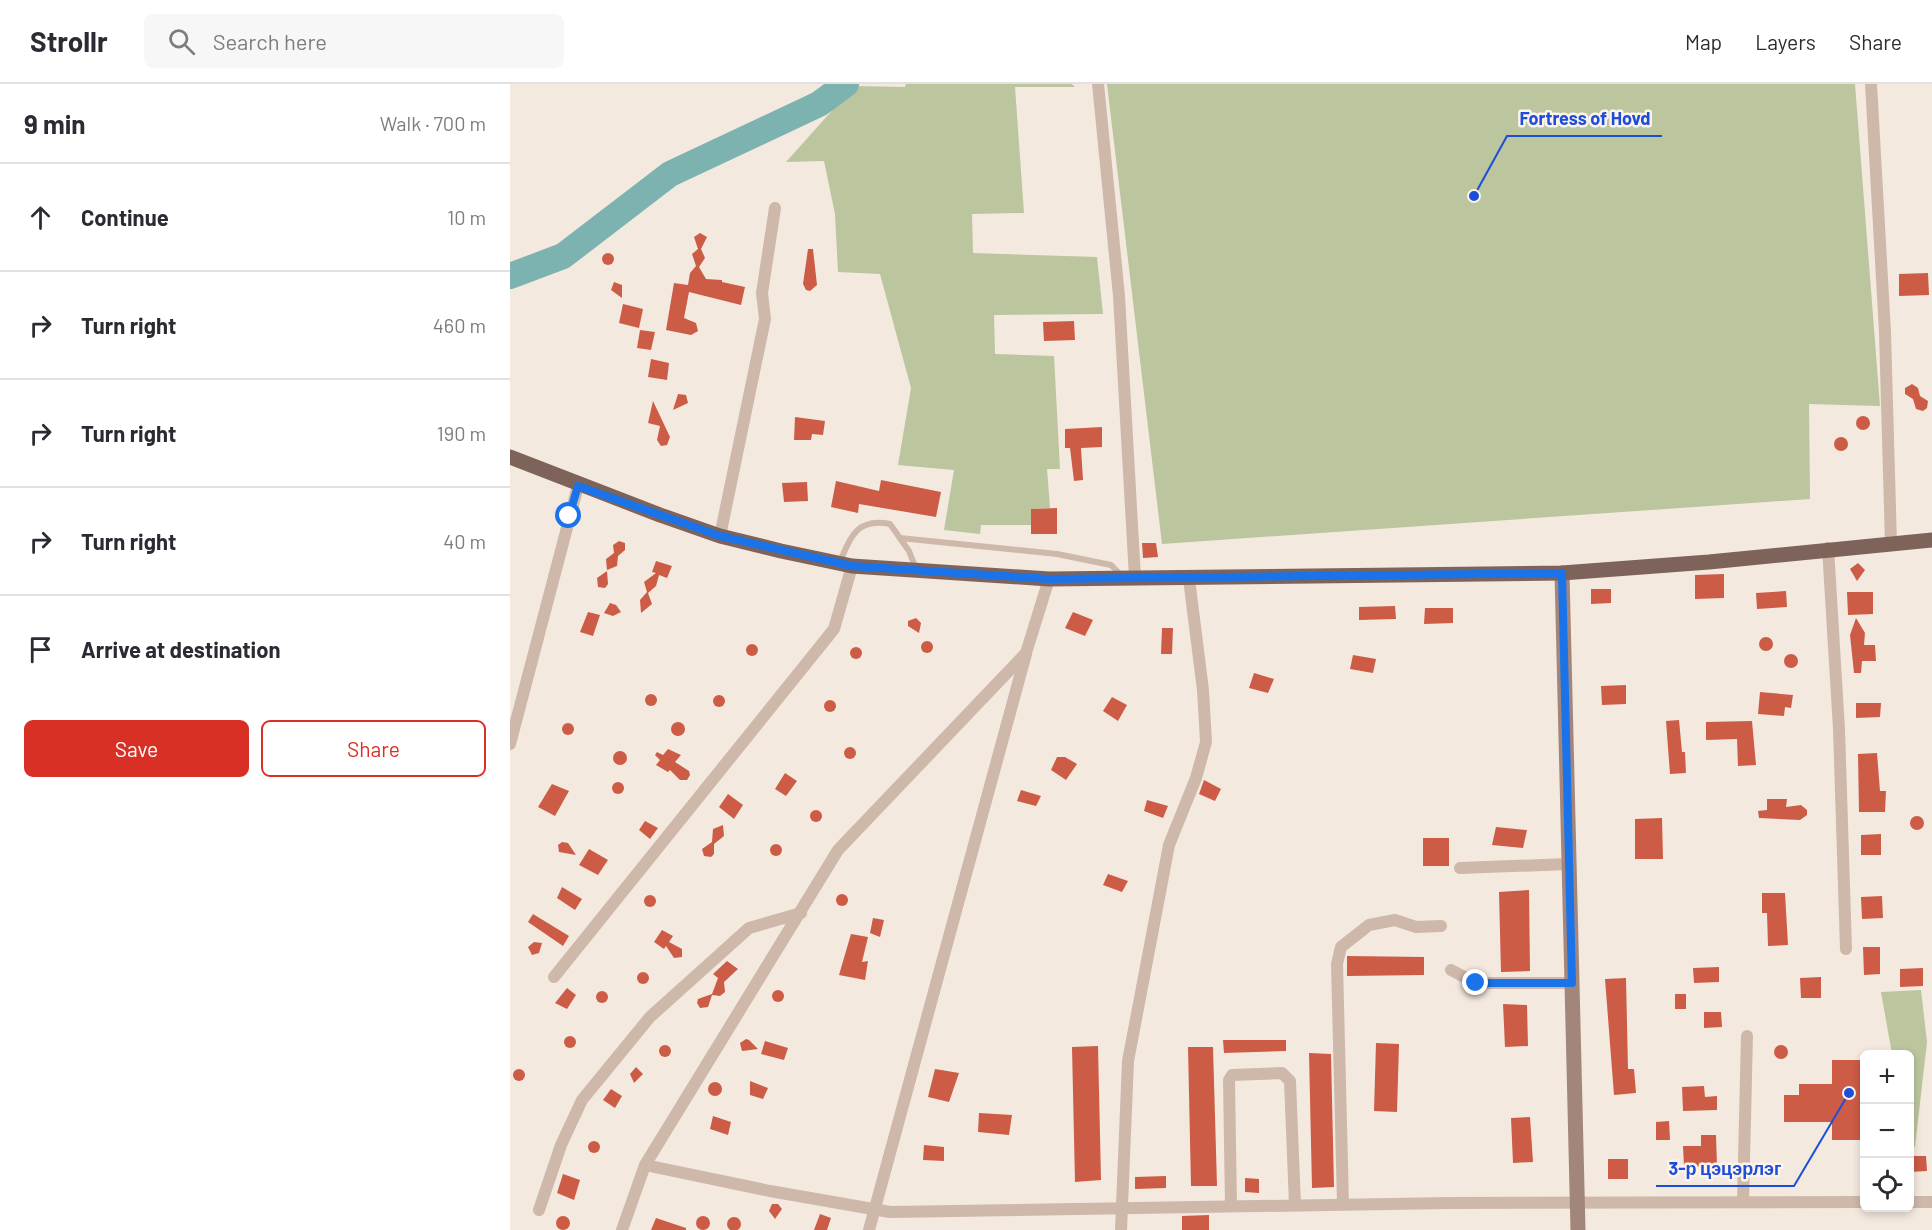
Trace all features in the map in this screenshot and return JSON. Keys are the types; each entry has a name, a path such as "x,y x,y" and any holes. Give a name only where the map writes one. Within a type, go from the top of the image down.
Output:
{"main road":[{"path":"510,457 578,486 720,536 846,564 1049,579 1562,573 1709,562 1828,548 1932,540"},
{"path":"1562,573 1578,1230"}],"street":[{"path":"1098,84 1119,296 1130,578"},
{"path":"1871,84 1885,332 1891,544"},
{"path":"720,536 765,319 762,293 775,208"},
{"path":"510,744 578,486"},
{"path":"1828,548 1839,729 1846,949"},
{"path":"554,977 834,629 846,564"},
{"path":"869,1230 1026,653 1049,579"},
{"path":"1121,1230 1130,1050 1169,845 1196,778 1206,742 1204,702 1189,579"},
{"path":"622,1230 645,1166 838,850 1026,653"},
{"path":"1460,868 1569,864"},
{"path":"539,1209 561,1145 582,1100 650,1017 749,928 801,913"},
{"path":"1344,1204 1337,964 1341,947 1370,925 1395,920 1416,927 1441,926"},
{"path":"1452,970 1476,983 1572,983"},
{"path":"1743,1202 1747,1036"},
{"path":"1231,1206 1230,1080 1232,1075 1282,1073 1290,1081 1295,1205"},
{"path":"645,1166 890,1212 1344,1204 1860,1202"},
{"path":"1914,1202 1932,1202"}],"lane":[{"path":"846,564 848,541 859,527 877,521 890,524 909,551 916,570"},
{"path":"900,538 1057,554 1111,565 1130,578"}],"green space":[{"path":"906,84 1072,84 1075,87 1015,87 1024,213 972,214 973,253 1097,257 1103,314 994,315 995,354 1054,356 1060,469 1047,469 1050,508 1031,509 1031,525 981,525 980,534 944,530 954,470 898,465 911,388 880,274 838,272 835,214 824,161 786,162 854,86 905,87"},
{"path":"1107,84 1855,84 1880,406 1809,404 1810,499 1162,544"},
{"path":"1921,990 1927,1042 1915,1147 1914,1050 1891,1050 1881,992"}],"building":[{"path":"700,233 707,237 701,249 705,258 699,267 706,279 722,280 722,282 745,287 741,305 689,292 684,318 696,323 698,331 691,335 666,330 674,283 688,285 690,273 696,266 692,254 698,249 694,237"},
{"path":"808,249 813,249 817,285 810,291 806,290 803,284"},
{"path":"610,253 613,254 613,264 606,265 603,264 602,257 603,254"},
{"path":"1928,273 1929,295 1899,296 1899,274"},
{"path":"614,282 622,285 622,298 611,290"},
{"path":"623,304 643,309 639,328 619,323"},
{"path":"1074,321 1075,340 1044,341 1043,322"},
{"path":"640,330 655,332 651,350 637,348"},
{"path":"651,359 669,363 667,380 648,377"},
{"path":"1912,384 1918,388 1920,396 1928,401 1927,408 1923,411 1916,409 1913,399 1905,394 1905,388"},
{"path":"678,394 686,395 688,403 673,410"},
{"path":"653,401 670,437 667,445 661,446 657,440 660,426 648,423"},
{"path":"1860,416 1866,416 1870,423 1866,430 1860,430 1856,426 1856,420"},
{"path":"795,417 825,421 823,435 812,434 811,440 794,440"},
{"path":"1102,427 1102,447 1081,448 1083,480 1074,481 1070,448 1065,448 1065,429"},
{"path":"1838,437 1844,437 1848,444 1844,451 1838,451 1834,447 1834,441"},
{"path":"881,480 941,492 936,517 859,504 858,513 831,507 836,481 879,491"},
{"path":"807,482 808,501 784,502 782,483"},
{"path":"1057,508 1057,534 1031,534 1031,509"},
{"path":"619,541 625,543 625,550 618,556 617,566 607,570 606,559 614,553 613,545"},
{"path":"1142,543 1156,543 1158,557 1143,558"},
{"path":"656,561 672,566 667,578 659,575 656,586 648,593 652,604 641,613 640,600 647,592 644,582 656,573 652,572"},
{"path":"1858,563 1865,570 1857,581 1850,569"},
{"path":"607,571 608,584 605,588 598,587 597,578"},
{"path":"1724,574 1724,598 1695,599 1695,575"},
{"path":"1591,589 1611,589 1611,603 1591,604"},
{"path":"1786,591 1787,607 1757,609 1756,593"},
{"path":"1847,592 1873,592 1873,614 1848,615"},
{"path":"610,603 616,605 621,612 613,616 604,613"},
{"path":"1395,606 1396,619 1359,620 1359,607"},
{"path":"1425,608 1453,608 1453,623 1424,624"},
{"path":"588,612 600,615 593,636 580,632"},
{"path":"1073,612 1093,620 1085,636 1065,628"},
{"path":"916,618 921,623 919,633 908,626 908,621"},
{"path":"1856,618 1865,633 1864,645 1875,645 1876,661 1862,661 1861,673 1854,673 1850,635"},
{"path":"1162,628 1173,628 1172,654 1161,654"},
{"path":"1763,637 1769,637 1773,644 1769,651 1763,651 1759,647 1759,641"},
{"path":"929,641 932,642 932,652 925,653 922,652 921,645 922,642"},
{"path":"754,644 757,645 757,655 750,656 747,655 746,648 747,645"},
{"path":"858,647 861,648 861,658 854,659 851,658 850,651 851,648"},
{"path":"1788,654 1794,654 1798,661 1794,668 1788,668 1784,664 1784,658"},
{"path":"1353,655 1376,659 1373,673 1350,669"},
{"path":"1254,673 1274,679 1268,693 1249,688"},
{"path":"1626,685 1626,704 1602,705 1601,686"},
{"path":"1760,692 1793,695 1791,708 1785,707 1784,716 1758,714"},
{"path":"653,694 656,695 656,705 649,706 646,705 645,698 646,695"},
{"path":"721,695 724,696 724,706 717,707 714,706 713,699 714,696"},
{"path":"1112,697 1127,705 1118,721 1103,711"},
{"path":"832,700 835,701 835,711 828,712 825,711 824,704 825,701"},
{"path":"1856,703 1881,703 1880,717 1856,718"},
{"path":"1679,720 1686,773 1670,774 1666,721"},
{"path":"1752,721 1756,765 1738,766 1737,739 1706,740 1706,722"},
{"path":"678,722 683,724 685,729 683,734 678,736 673,734 671,729 673,724"},
{"path":"570,723 573,724 573,734 566,735 563,734 562,727 563,724"},
{"path":"852,747 855,748 855,758 848,759 845,758 844,751 845,748"},
{"path":"668,749 681,755 675,762 689,771 690,775 687,780 680,780 670,770 668,772 656,765 660,760 655,755 657,752 663,755"},
{"path":"620,751 625,753 627,758 625,763 620,765 615,763 613,758 615,753"},
{"path":"1877,753 1880,791 1886,791 1885,812 1859,812 1858,754"},
{"path":"1057,757 1065,757 1077,764 1066,780 1051,770"},
{"path":"785,773 797,781 786,796 775,789"},
{"path":"1204,780 1221,789 1215,801 1199,794"},
{"path":"620,782 623,783 623,793 616,794 613,793 612,786 613,783"},
{"path":"552,784 569,791 555,816 538,807"},
{"path":"1021,790 1041,796 1036,806 1017,801"},
{"path":"728,794 743,805 734,819 719,807"},
{"path":"1767,799 1787,799 1786,807 1801,805 1807,810 1807,815 1800,820 1759,818 1758,811 1767,810"},
{"path":"1147,800 1168,806 1163,818 1144,811"},
{"path":"818,810 821,811 821,821 814,822 811,821 810,814 811,811"},
{"path":"1914,816 1920,816 1924,823 1920,830 1914,830 1910,826 1910,820"},
{"path":"1662,818 1663,859 1635,859 1635,819"},
{"path":"645,821 658,828 650,839 639,830"},
{"path":"723,825 724,836 714,844 714,854 711,857 704,856 702,849 712,842 713,829"},
{"path":"1496,827 1527,830 1523,848 1492,845"},
{"path":"1881,834 1881,855 1861,855 1861,835"},
{"path":"1423,838 1449,838 1449,866 1423,866"},
{"path":"562,842 568,843 576,855 559,852 558,845"},
{"path":"778,844 781,845 781,855 774,856 771,855 770,848 771,845"},
{"path":"589,849 608,860 598,875 579,865"},
{"path":"1108,874 1128,881 1122,892 1103,885"},
{"path":"562,887 582,899 575,910 557,898"},
{"path":"1529,890 1530,971 1501,972 1499,892"},
{"path":"1762,893 1785,893 1788,945 1768,946 1767,913 1762,913"},
{"path":"844,894 847,895 847,905 840,906 837,905 836,898 837,895"},
{"path":"652,895 655,896 655,906 648,907 645,906 644,899 645,896"},
{"path":"1882,896 1883,918 1862,919 1861,897"},
{"path":"533,914 569,936 563,946 528,922"},
{"path":"873,918 884,920 880,937 870,933"},
{"path":"662,930 673,936 669,942 682,949 682,957 674,958 666,946 664,949 654,942"},
{"path":"851,934 868,937 862,962 868,961 865,980 839,975"},
{"path":"534,942 542,943 539,953 532,955 528,947"},
{"path":"1863,947 1880,947 1880,974 1864,975"},
{"path":"1347,956 1424,957 1424,975 1347,976"},
{"path":"727,961 738,969 724,982 725,992 720,996 712,995 708,1007 700,1008 697,1003 698,999 712,994 718,978 713,974"},
{"path":"1719,967 1719,982 1694,983 1693,968"},
{"path":"1923,968 1923,986 1900,987 1900,969"},
{"path":"645,972 648,973 648,983 641,984 638,983 637,976 638,973"},
{"path":"1821,977 1821,998 1801,998 1800,978"},
{"path":"1626,978 1628,1069 1634,1069 1636,1093 1614,1095 1605,979"},
{"path":"567,988 576,995 567,1009 555,1003"},
{"path":"780,990 783,991 783,1001 776,1002 773,1001 772,994 773,991"},
{"path":"604,991 607,992 607,1002 600,1003 597,1002 596,995 597,992"},
{"path":"1675,994 1686,994 1686,1009 1675,1009"},
{"path":"1503,1004 1527,1005 1528,1046 1505,1047"},
{"path":"1704,1012 1721,1012 1722,1027 1704,1028"},
{"path":"572,1036 575,1037 575,1047 568,1048 565,1047 564,1040 565,1037"},
{"path":"746,1039 758,1049 742,1051 740,1043"},
{"path":"1223,1040 1286,1040 1286,1051 1224,1053"},
{"path":"765,1041 788,1048 784,1060 761,1054"},
{"path":"1376,1043 1399,1044 1397,1112 1374,1111"},
{"path":"667,1045 670,1046 670,1056 663,1057 660,1056 659,1049 660,1046"},
{"path":"1778,1045 1784,1045 1788,1052 1784,1059 1778,1059 1774,1055 1774,1049"},
{"path":"1098,1046 1101,1180 1075,1182 1072,1047"},
{"path":"1188,1047 1213,1047 1217,1186 1191,1186"},
{"path":"1309,1053 1331,1054 1334,1187 1312,1188"},
{"path":"1832,1060 1860,1060 1860,1140 1832,1140 1832,1122 1784,1122 1784,1095 1799,1095 1799,1084 1832,1084"},
{"path":"636,1067 643,1074 634,1083 630,1074"},
{"path":"521,1069 524,1070 524,1080 517,1081 514,1080 513,1073 514,1070"},
{"path":"935,1069 959,1073 949,1102 928,1097"},
{"path":"750,1081 768,1088 763,1099 750,1095"},
{"path":"715,1082 720,1084 722,1089 720,1094 715,1096 710,1094 708,1089 710,1084"},
{"path":"1704,1086 1705,1097 1717,1096 1717,1110 1683,1111 1682,1087"},
{"path":"611,1089 622,1096 615,1108 603,1100"},
{"path":"979,1113 1012,1115 1009,1135 978,1132"},
{"path":"713,1116 731,1122 728,1135 710,1129"},
{"path":"1530,1117 1533,1162 1513,1163 1511,1118"},
{"path":"1669,1121 1670,1140 1656,1140 1656,1122"},
{"path":"1701,1135 1716,1135 1717,1166 1684,1167 1683,1146 1701,1146"},
{"path":"596,1141 599,1142 599,1152 592,1153 589,1152 588,1145 589,1142"},
{"path":"924,1145 944,1147 944,1161 923,1160"},
{"path":"1914,1156 1926,1156 1927,1171 1914,1172"},
{"path":"1608,1159 1628,1159 1628,1179 1608,1179"},
{"path":"563,1174 580,1180 574,1200 557,1193"},
{"path":"1166,1176 1166,1188 1135,1189 1135,1177"},
{"path":"1245,1178 1259,1179 1259,1193 1245,1192"},
{"path":"772,1204 778,1204 782,1209 775,1219 769,1211"},
{"path":"820,1214 831,1218 827,1230 814,1230"},
{"path":"1209,1215 1209,1230 1182,1230 1182,1216"},
{"path":"563,1216 568,1218 570,1223 568,1228 563,1230 558,1228 556,1223 558,1218"},
{"path":"703,1216 708,1218 710,1223 708,1228 703,1230 698,1228 696,1223 698,1218"},
{"path":"734,1217 739,1219 741,1224 739,1229 734,1231 729,1229 727,1224 729,1219"},
{"path":"656,1218 686,1228 686,1230 651,1230"}],"waterway":[{"path":"510,276 563,256 670,174 819,104 846,84"}],"place":[{"name":"Fortress of Hovd","path":"1474,196"},
{"name":"3-р цэцэрлэг","path":"1849,1093"}],"route":[{"path":"569,516 578,486 720,536 852,566 1049,579 1562,573 1572,983 1494,985 1476,983"}]}
